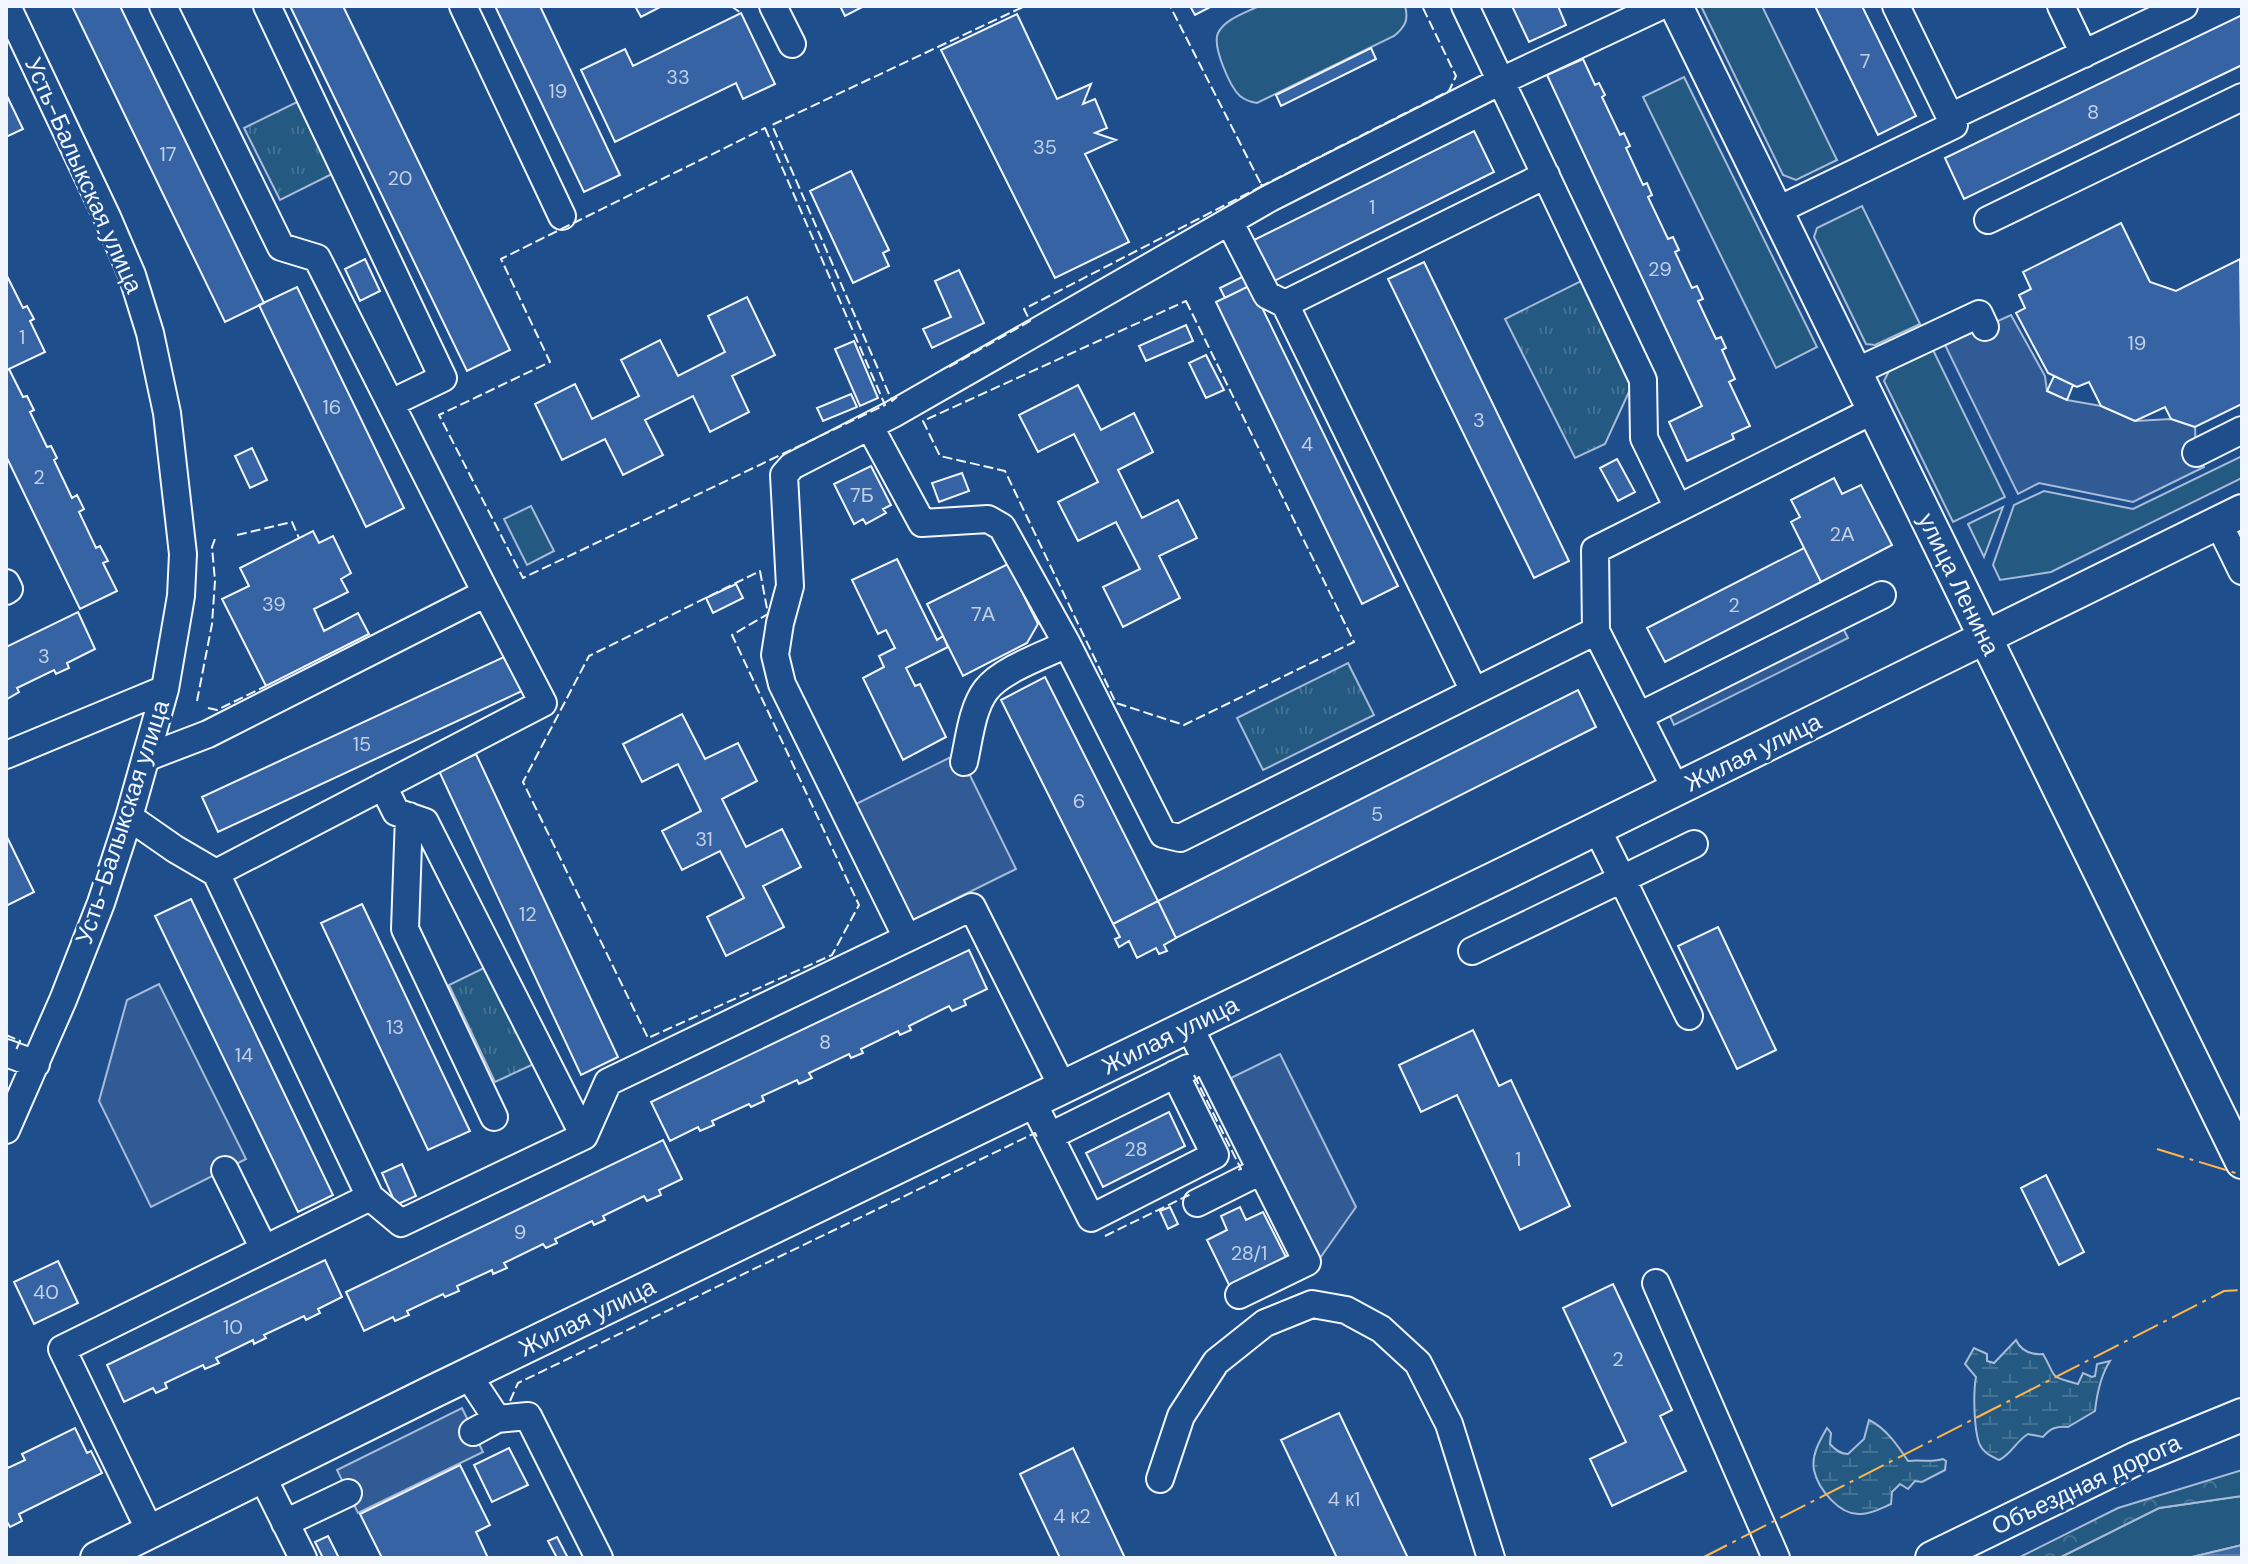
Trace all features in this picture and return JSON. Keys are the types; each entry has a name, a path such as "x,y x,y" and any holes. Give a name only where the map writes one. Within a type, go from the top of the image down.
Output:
{"main road":[{"name":"улица Ленина","path":"1676,6 2242,1162"},
{"name":"Жилая улица","path":"97,1558 1062,1086 1597,829 2230,516"},
{"name":"Объездная дорога","path":"1932,1558 2137,1458 2242,1415"}],"street":[{"name":"Усть-Балыкская улица","path":"6,1130 101,903 148,757 165,689 181,596 183,554 167,413 150,333 132,275 7,6"},
{"path":"163,6 281,247 317,258 543,703 216,873"},
{"path":"267,6 443,378 391,403"},
{"path":"463,6 562,216"},
{"path":"773,6 792,44"},
{"path":"1465,6 1643,380 1644,438 1678,508"},
{"path":"907,938 782,684 775,655 790,586 784,475 792,466 870,427 1270,198 1501,81 1661,6"},
{"path":"1776,211 1954,125 1896,6"},
{"path":"2061,6 2084,54"},
{"path":"1950,117 2184,6"},
{"path":"1988,220 2242,99"},
{"path":"1285,304 1546,175"},
{"path":"1230,223 1267,295 1285,304 1474,691"},
{"path":"1855,372 1979,314 1985,327"},
{"path":"1676,790 1596,631 1595,550 1874,410"},
{"path":"870,427 922,523 988,519 1002,527 1067,644 1163,834 1180,838 1596,631"},
{"path":"2196,453 2242,430"},
{"path":"2230,516 2242,571"},
{"path":"6,583 9,589 6,591"},
{"path":"148,757 208,734 486,593"},
{"path":"1639,716 1882,595"},
{"path":"964,762 979,702 985,691 997,680 1067,644"},
{"path":"6,755 165,689"},
{"path":"383,786 396,812 425,822 584,1136"},
{"path":"409,816 405,929 494,1117"},
{"path":"129,817 216,873 370,1197 401,1223 584,1136 608,1082 907,938 971,900 1062,1086"},
{"path":"1597,829 1689,1016"},
{"path":"1472,951 1694,844"},
{"path":"1189,1026 1206,1059 1234,1099 1261,1171 1307,1262 1239,1295"},
{"path":"6,1053 36,1064"},
{"path":"1050,1136 1206,1059"},
{"path":"1032,1101 1091,1218 1215,1155 1175,1074"},
{"path":"225,1170 264,1249"},
{"path":"1197,1203 1261,1171"},
{"path":"150,1531 62,1349 370,1197"},
{"path":"1656,1283 1776,1558"},
{"path":"1160,1479 1181,1416 1216,1362 1265,1323 1312,1304 1346,1310 1381,1329 1418,1363 1449,1424 1491,1558"},
{"path":"468,1375 497,1419"},
{"path":"473,1432 497,1419 528,1416 599,1558"},
{"path":"262,1476 303,1558"},
{"path":"285,1523 348,1493"}],"green space":[{"path":"1259,6 1405,6 1407,15 1394,36 1257,103 1248,101 1236,91 1223,66 1217,39 1225,24"},
{"path":"1701,6 1762,6 1837,160 1796,180 1783,175"},
{"path":"1684,77 1817,347 1776,368 1643,97"},
{"path":"297,102 332,174 280,200 244,128"},
{"path":"1862,206 1920,324 1875,345 1866,344 1814,237 1817,228"},
{"path":"1585,279 1634,381 1605,444 1575,458 1505,319"},
{"path":"1933,350 2005,497 1953,522 1884,381 1889,371"},
{"path":"2242,456 2242,478 2051,572 2000,580 1993,565 2014,505 2044,491 2133,509"},
{"path":"531,506 554,551 527,565 504,519"},
{"path":"2003,507 1984,557 1968,524"},
{"path":"1348,663 1374,715 1263,770 1237,718"},
{"path":"490,965 536,1063 495,1082 449,985"},
{"path":"2016,1340 2026,1352 2043,1354 2057,1377 2078,1384 2083,1373 2095,1376 2097,1364 2110,1361 2100,1384 2095,1411 2068,1427 2051,1430 2043,1437 2028,1434 1999,1460 1985,1452 1979,1443 1974,1410 1976,1377 1965,1364 1974,1348 1987,1354 1987,1361 1994,1363"},
{"path":"1869,1420 1886,1433 1908,1461 1943,1459 1946,1461 1945,1470 1922,1482 1915,1481 1908,1489 1900,1484 1892,1492 1891,1504 1869,1513 1853,1513 1838,1506 1825,1493 1816,1477 1814,1459 1827,1428 1831,1433 1830,1444 1848,1454 1864,1439"},
{"path":"2242,1470 2242,1496 2159,1508 2059,1558 2018,1558 2118,1508"},
{"path":"2242,1496 2242,1545 2188,1558 2059,1558 2159,1508"}],"shaded area":[{"path":"2011,315 2045,376 2047,391 2067,400 2101,406 2135,421 2171,419 2195,427 2196,453 2204,467 2133,502 2039,483 2018,494 1945,345"},
{"path":"1842,626 1848,638 1674,725 1668,712"},
{"path":"959,753 1016,869 903,925 846,809"},
{"path":"159,984 246,1159 151,1207 99,1101 127,1000"},
{"path":"1280,1054 1356,1207 1320,1258 1231,1078"},
{"path":"462,1408 483,1452 358,1513 337,1470"},
{"path":"2242,1545 2242,1558 2188,1558"}],"building":[{"path":"72,6 120,6 264,303 225,322"},
{"path":"290,6 343,6 510,350 467,371"},
{"path":"495,6 540,6 620,175 584,192"},
{"path":"635,6 662,6 641,17"},
{"path":"840,6 864,6 845,16"},
{"path":"1190,6 1212,6 1195,15"},
{"path":"1512,6 1558,6 1566,25 1529,42"},
{"path":"1815,6 1862,6 1916,116 1878,135"},
{"path":"741,13 775,84 743,99 736,83 615,142 581,70 625,49 633,66"},
{"path":"1017,14 1057,99 1091,84 1083,104 1095,99 1107,128 1095,133 1116,140 1085,154 1129,242 1055,278 941,50"},
{"path":"2242,15 2242,65 1964,199 1945,158"},
{"path":"1371,48 1376,59 1281,106 1276,95"},
{"path":"1583,59 1595,85 1599,83 1605,95 1602,97 1620,135 1624,133 1630,146 1626,148 1643,185 1647,183 1652,195 1648,197 1668,239 1673,237 1679,250 1675,252 1692,288 1697,286 1703,299 1698,301 1716,339 1721,337 1726,348 1722,350 1735,379 1729,382 1750,426 1732,434 1734,439 1687,461 1669,422 1702,406 1547,75"},
{"path":"6,94 23,129 6,137"},
{"path":"1474,131 1494,172 1270,283 1250,242"},
{"path":"851,171 889,250 883,253 889,266 853,283 810,191"},
{"path":"2121,223 2150,282 2176,291 2240,259 2242,404 2195,427 2171,419 2165,407 2135,421 2101,406 2089,382 2077,387 2048,373 2016,313 2025,308 2019,295 2031,289 2023,272"},
{"path":"365,259 380,291 360,301 345,269"},
{"path":"1424,262 1569,561 1534,578 1388,279"},
{"path":"959,270 984,323 932,348 923,329 951,317 935,281"},
{"path":"6,274 23,308 27,306 34,319 30,321 45,352 7,370"},
{"path":"1246,275 1251,285 1225,298 1220,288"},
{"path":"1251,285 1398,586 1362,604 1216,302"},
{"path":"297,287 404,508 366,527 259,305"},
{"path":"747,297 775,355 732,376 749,412 710,432 693,396 645,420 663,455 623,475 605,439 562,460 535,404 575,384 592,419 639,396 621,360 660,340 678,376 725,352 708,316"},
{"path":"1186,325 1193,341 1146,361 1139,346"},
{"path":"854,341 878,398 860,406 835,349"},
{"path":"1206,355 1224,390 1206,398 1189,363"},
{"path":"9,369 23,397 27,396 34,410 30,412 47,447 51,446 57,458 54,460 72,498 77,495 84,509 79,512 96,548 100,546 108,561 103,563 117,591 80,609 6,456 6,371"},
{"path":"2054,376 2073,385 2067,400 2047,391"},
{"path":"1078,385 1101,430 1134,413 1153,452 1118,470 1142,518 1178,500 1197,538 1159,556 1180,598 1123,627 1103,587 1140,569 1116,522 1078,541 1058,502 1098,482 1074,434 1038,452 1019,415"},
{"path":"851,394 857,407 823,421 817,408"},
{"path":"252,448 267,480 250,488 235,456"},
{"path":"1617,459 1635,492 1618,501 1600,468"},
{"path":"871,466 891,505 883,509 886,513 866,524 863,519 854,524 834,484"},
{"path":"962,473 969,491 939,502 932,483"},
{"path":"1834,478 1842,494 1861,485 1892,545 1821,582 1791,522 1800,517 1791,500"},
{"path":"313,531 319,543 333,536 351,573 341,579 348,592 314,609 324,631 358,613 369,634 266,686 222,599 249,586 240,568"},
{"path":"1804,548 1821,582 1665,662 1647,628"},
{"path":"897,559 937,640 943,636 948,647 906,668 915,686 920,684 946,737 903,760 863,678 884,667 879,656 895,648 886,630 878,634 852,580"},
{"path":"1008,564 1038,624 1027,643 963,676 927,604"},
{"path":"736,584 743,598 713,613 706,598"},
{"path":"78,612 95,649 67,663 69,668 56,674 54,670 17,688 19,692 7,699 6,647"},
{"path":"506,656 522,691 218,832 202,797"},
{"path":"1045,677 1158,901 1113,924 1001,700"},
{"path":"1578,690 1596,727 1176,938 1158,901"},
{"path":"682,714 705,759 738,743 757,781 722,799 746,847 782,829 801,867 763,886 784,927 726,956 707,917 744,898 720,851 682,870 662,831 701,811 678,764 642,782 623,744"},
{"path":"476,754 618,1057 581,1075 439,771"},
{"path":"6,835 34,892 6,906"},
{"path":"191,899 333,1195 298,1212 155,916"},
{"path":"1158,901 1176,938 1164,945 1167,951 1159,954 1156,948 1137,958 1129,941 1119,947 1115,939 1120,937 1113,924"},
{"path":"362,904 470,1131 428,1150 321,923"},
{"path":"1718,927 1776,1050 1737,1069 1678,946"},
{"path":"969,950 987,989 964,1000 966,1005 952,1011 949,1006 909,1026 911,1030 900,1035 898,1031 861,1049 863,1053 851,1058 849,1054 809,1073 812,1078 799,1084 797,1080 762,1096 764,1101 751,1107 749,1104 712,1121 714,1125 700,1131 698,1127 670,1141 651,1102"},
{"path":"1473,1030 1499,1086 1511,1080 1570,1206 1520,1230 1457,1095 1421,1112 1399,1065"},
{"path":"1169,1112 1185,1146 1103,1187 1086,1153"},
{"path":"663,1140 682,1179 659,1190 661,1195 647,1201 644,1196 603,1216 605,1220 594,1225 592,1221 555,1239 557,1243 546,1248 543,1244 504,1263 507,1268 493,1274 492,1270 457,1286 459,1291 445,1297 443,1294 407,1311 409,1315 395,1321 393,1317 364,1331 346,1292"},
{"path":"402,1164 416,1196 396,1205 382,1173"},
{"path":"2046,1175 2084,1252 2059,1265 2021,1188"},
{"path":"1170,1207 1178,1224 1168,1229 1160,1211"},
{"path":"1240,1207 1246,1220 1263,1212 1291,1267 1234,1295 1207,1240 1227,1230 1221,1216"},
{"path":"325,1260 342,1297 318,1309 320,1313 306,1320 304,1316 264,1335 266,1338 254,1344 253,1340 216,1358 219,1363 205,1369 203,1365 165,1383 167,1388 156,1393 153,1388 124,1402 107,1365"},
{"path":"58,1261 78,1303 34,1324 14,1282"},
{"path":"1613,1284 1672,1410 1660,1416 1686,1471 1612,1506 1590,1459 1626,1442 1563,1308"},
{"path":"1339,1413 1408,1558 1337,1558 1281,1440"},
{"path":"75,1428 87,1453 91,1451 102,1473 19,1514 22,1521 10,1527 6,1520 6,1464 8,1468 25,1460 22,1454"},
{"path":"509,1448 528,1485 492,1502 474,1465"},
{"path":"1073,1448 1125,1558 1060,1558 1020,1474"},
{"path":"460,1465 490,1525 476,1532 488,1558 382,1558 360,1514"},
{"path":"328,1536 339,1558 323,1558 315,1542"},
{"path":"557,1537 568,1558 557,1558 548,1541"}],"fence":[{"path":"731,6 741,13"},
{"path":"897,397 892,401 772,125 1025,6"},
{"path":"949,367 1030,321 1024,309 1262,186 1170,6"},
{"path":"1261,184 1449,91 1456,76 1422,6"},
{"path":"765,128 885,405 523,578 439,415 550,362 501,259 765,128"},
{"path":"1186,301 1354,642 1184,725 1116,703 1005,471 940,456 923,421 1186,301"},
{"path":"237,535 292,522 299,538"},
{"path":"197,701 212,624 215,581 212,547 215,539"},
{"path":"760,571 768,614 732,635 859,905 832,955 648,1038 523,782 589,656 760,571"},
{"path":"208,708 217,710 266,686"},
{"path":"6,1035 20,1041 16,1050"},
{"path":"1194,1075 1241,1169 1238,1170"},
{"path":"510,1401 518,1383 1035,1133 1037,1137"},
{"path":"1105,1236 1191,1194"}],"power":[{"path":"2157,1149 2242,1175"},
{"path":"1702,1558 2224,1291 2242,1290"}]}
